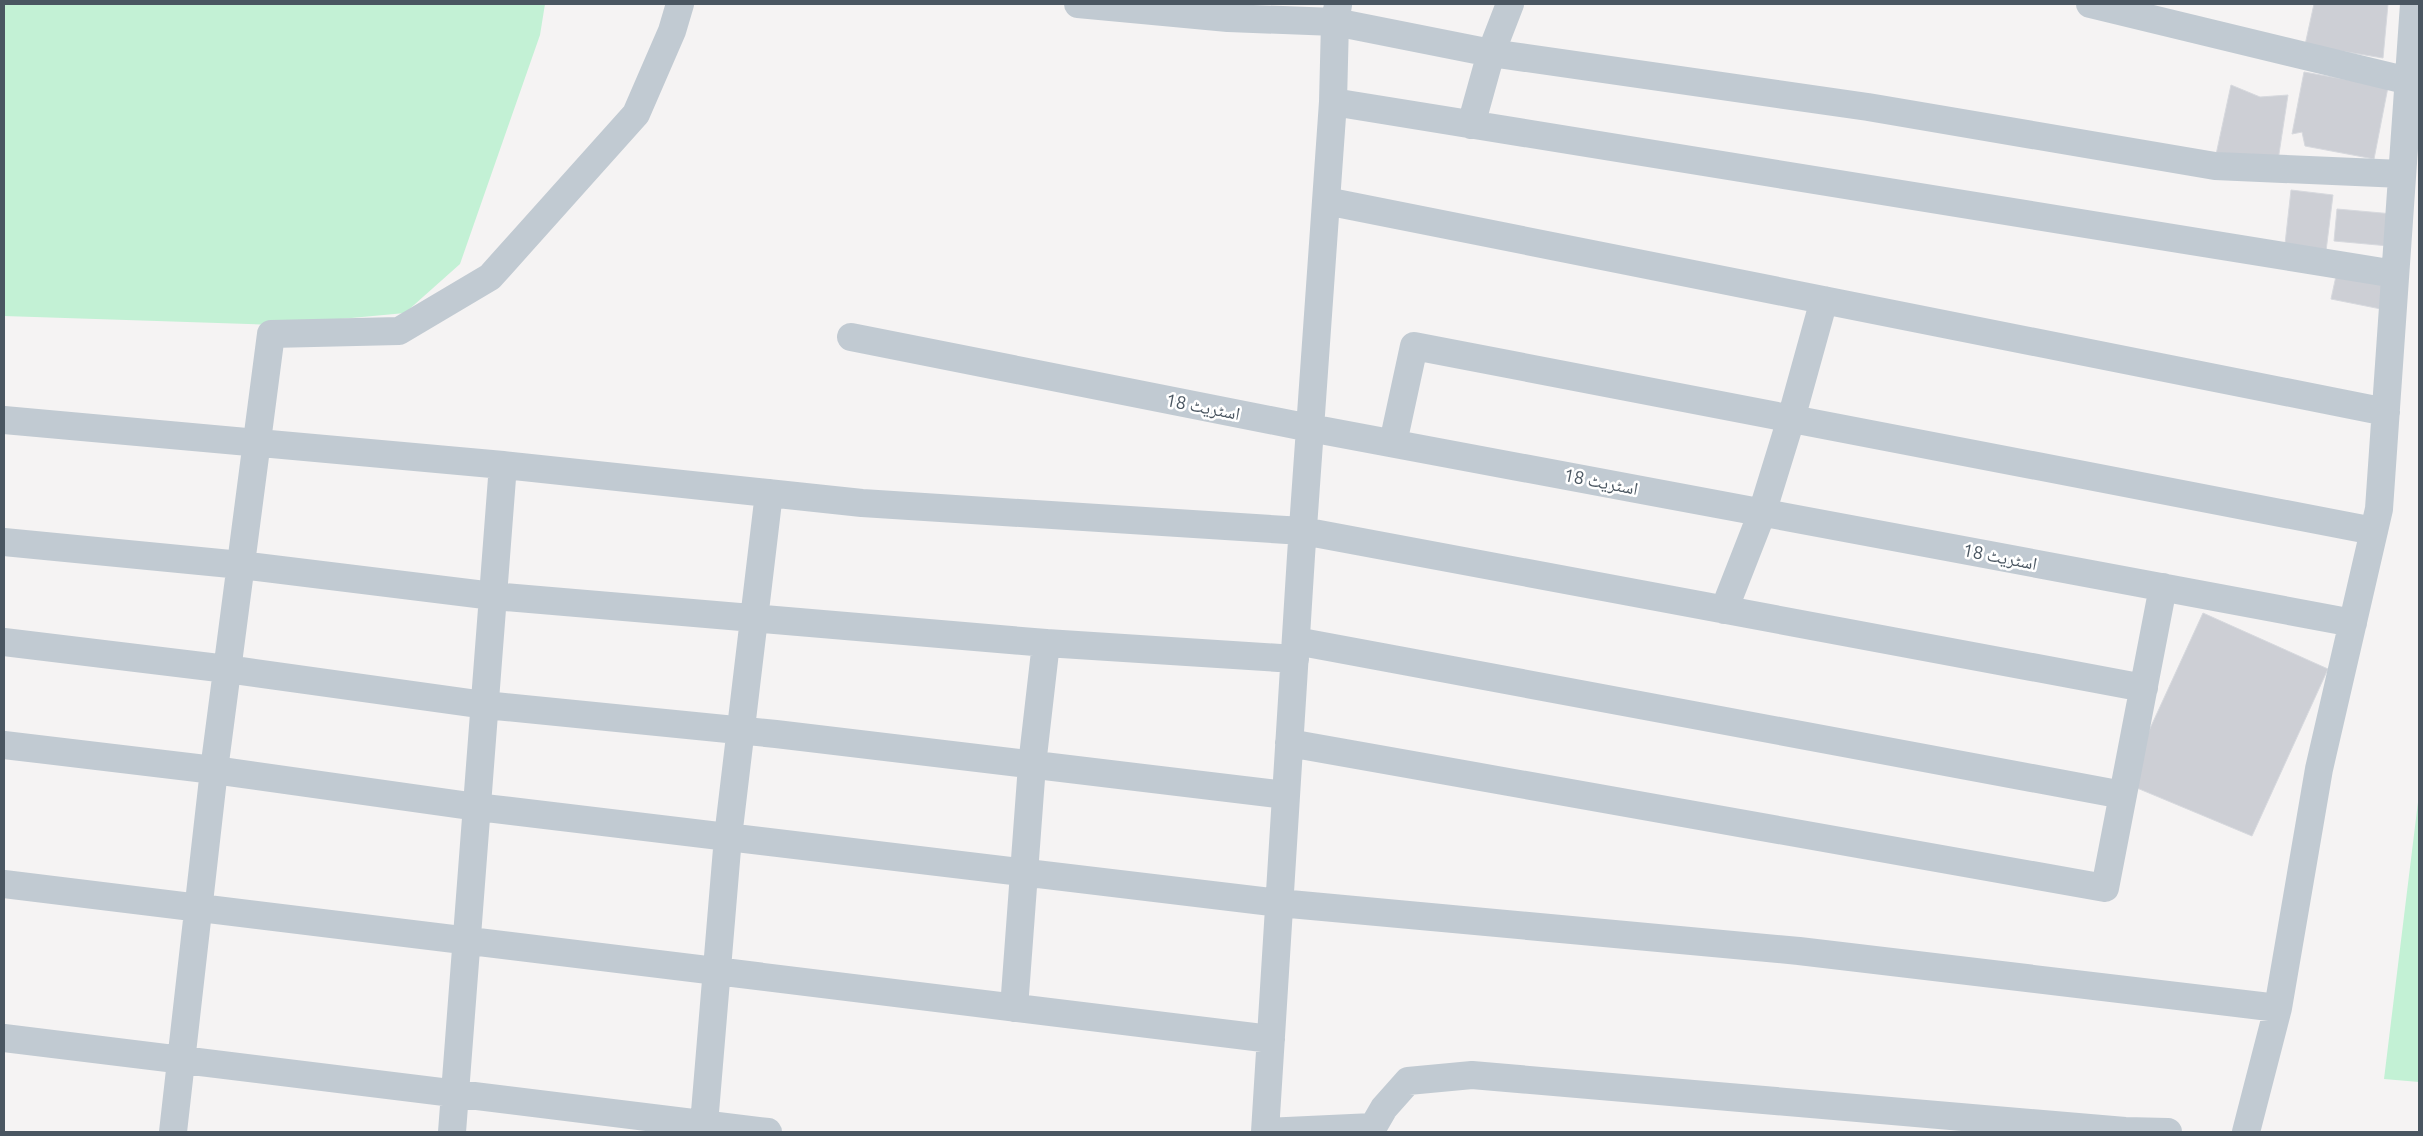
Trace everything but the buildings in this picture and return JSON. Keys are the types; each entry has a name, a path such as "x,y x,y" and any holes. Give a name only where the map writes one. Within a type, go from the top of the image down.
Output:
{"street":[{"path":"173,1132 183,1060 197,907 271,334 400,331 490,277 636,114 672,31 680,4"},
{"path":"1078,4 1228,18 1337,13 1491,53 1868,107 2215,166 2408,181"},
{"path":"1471,125 1491,53 1510,4"},
{"path":"2090,4 2409,81"},
{"path":"2246,1132 2278,1008 2319,769 2379,509 2395,274 2408,181 2412,135 2409,81 2414,4"},
{"path":"1337,13 1333,102 1295,650 1265,1132 1373,1127 1384,1108 1408,1081 1472,1075 2105,1129 2168,1132"},
{"path":"1333,102 2395,274"},
{"path":"1326,201 2386,412"},
{"path":"1724,610 1762,512 1791,419 1824,300"},
{"name":"اسٹریٹ 18","path":"851,337 1310,428 2353,623"},
{"path":"1393,443 1414,346 2374,531"},
{"path":"4,420 503,465 862,503 1303,531 2144,688"},
{"path":"452,1132 503,465"},
{"path":"704,1124 728,837 769,493"},
{"path":"4,542 241,565 493,596 1046,643 1295,650 2123,795"},
{"path":"1289,743 2105,888 2163,587"},
{"path":"4,642 227,669 485,705 740,731 1286,795"},
{"path":"1014,1008 1032,765 1046,643"},
{"path":"4,744 214,770 477,807 1279,903 1799,951 2278,1008"},
{"path":"4,884 467,939 1271,1039"},
{"path":"4,1038 768,1132"}],"green space":[{"path":"4,4 545,4 540,35 460,264 405,313 276,325 4,316"},
{"path":"2419,794 2419,1082 2384,1079"}]}
